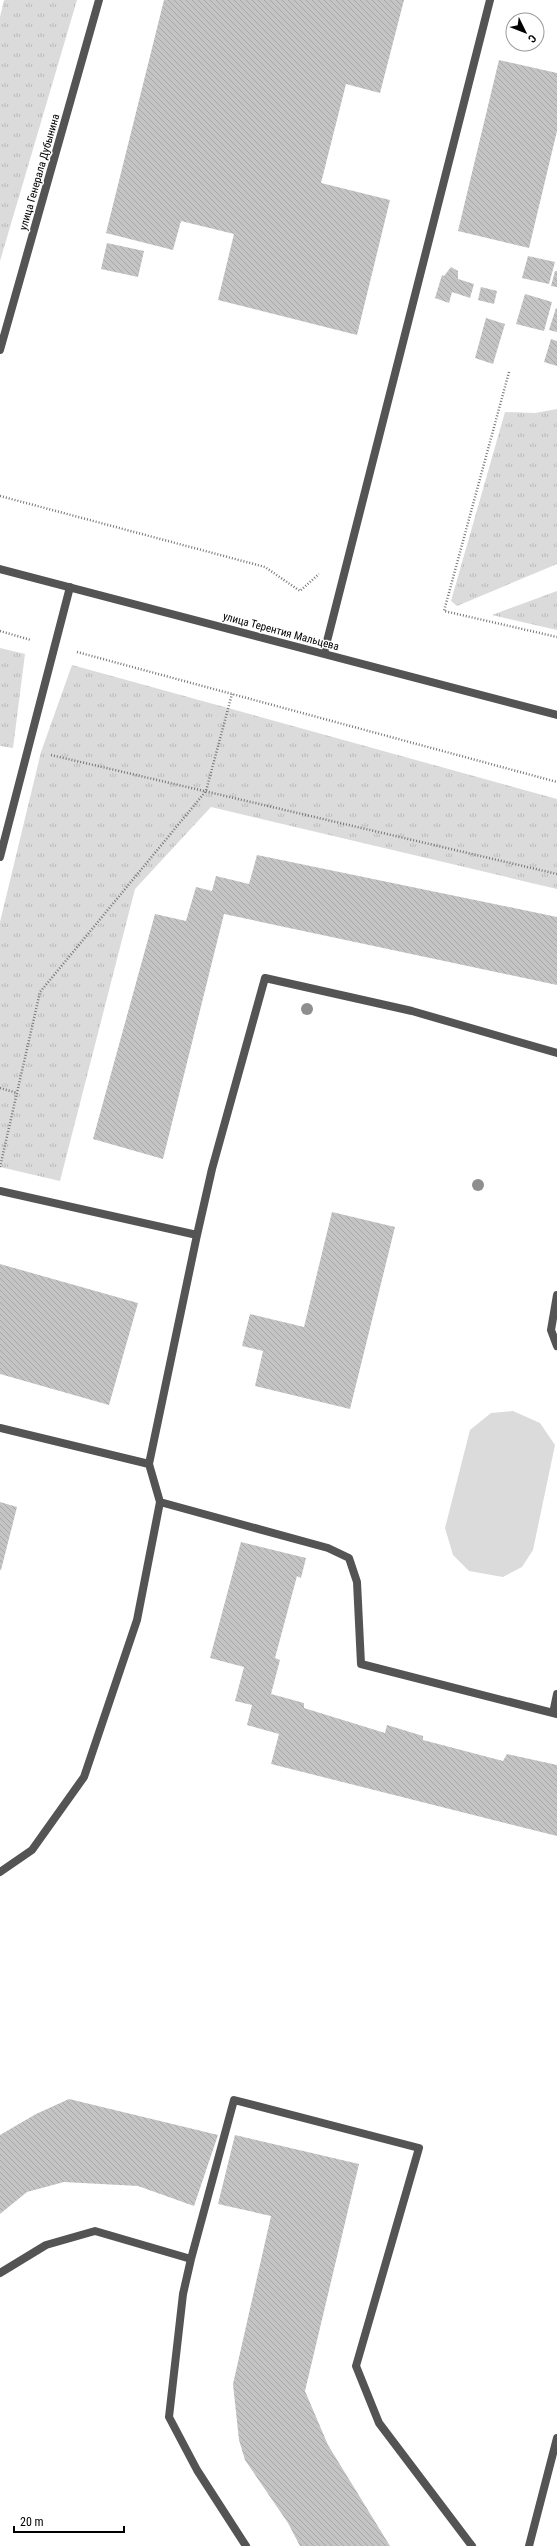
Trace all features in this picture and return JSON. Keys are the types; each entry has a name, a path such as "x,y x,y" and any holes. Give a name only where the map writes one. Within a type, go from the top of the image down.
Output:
{"street":[{"name":"улица Генерала Дубынина","path":"0,350 99,0"},
{"path":"324,653 490,0"},
{"name":"улица Терентия Мальцева","path":"0,569 557,715"},
{"path":"0,857 70,587"},
{"path":"0,1872 32,1850 84,1777 137,1620 160,1502 149,1464 212,1169 265,978 412,1011 557,1053"},
{"path":"0,1191 197,1235"},
{"path":"557,1295 551,1330 557,1346"},
{"path":"0,1428 149,1464"},
{"path":"160,1502 328,1548 350,1558 356,1582 361,1664 555,1713 557,1694"},
{"path":"246,2546 197,2470 169,2417 183,2294 234,2100 419,2148 356,2366 379,2423 472,2546"},
{"path":"0,2273 46,2246 95,2230 191,2259"},
{"path":"529,2546 557,2438"}],"path":[{"path":"509,372 444,610 557,637"},
{"path":"0,496 265,567 300,591 319,574 321,567"},
{"path":"0,631 557,782"},
{"path":"0,1167 40,992 206,791 232,694"},
{"path":"28,748 557,874"},
{"path":"0,1088 17,1093"}],"green space":[{"path":"4,0 77,0 0,261 0,17"},
{"path":"557,409 557,564 457,606 451,601 505,412 535,413"},
{"path":"557,591 557,630 492,615"},
{"path":"0,648 25,654 13,748 0,746"},
{"path":"72,665 557,799 557,889 211,807 135,889 60,1181 0,1167 0,922 41,752"},
{"path":"513,1411 540,1423 555,1445 533,1550 522,1567 503,1577 469,1571 453,1555 445,1528 470,1430 491,1413"}],"building":[{"path":"164,0 404,0 380,93 346,84 321,183 390,200 357,335 218,300 234,234 181,221 173,250 106,233"},
{"path":"499,60 557,73 557,131 529,248 458,231"},
{"path":"107,243 144,251 138,277 101,269"},
{"path":"528,256 555,262 549,284 522,278"},
{"path":"451,267 458,271 458,279 474,284 470,298 452,292 449,303 435,298 442,275 444,276"},
{"path":"555,271 557,271 557,287 551,286"},
{"path":"481,287 497,291 494,304 478,300"},
{"path":"525,294 552,302 544,331 516,324"},
{"path":"556,308 557,309 557,332 549,330"},
{"path":"486,318 505,324 493,364 475,358"},
{"path":"551,339 557,341 557,366 544,362"},
{"path":"257,855 557,917 557,985 224,914 163,1159 93,1139 155,914 186,921 196,887 212,891 216,876 249,884"},
{"path":"332,1212 395,1227 350,1409 255,1386 263,1351 242,1346 250,1314 304,1327"},
{"path":"0,1264 138,1303 109,1405 0,1374"},
{"path":"0,1502 17,1507 1,1570 0,1570"},
{"path":"241,1542 306,1558 301,1578 297,1576 275,1658 280,1660 271,1694 304,1703 304,1708 385,1733 387,1725 423,1736 423,1740 503,1761 507,1754 557,1765 557,1836 271,1764 279,1734 247,1725 252,1705 235,1701 244,1667 210,1658"},
{"path":"69,2099 218,2135 194,2206 138,2186 64,2182 27,2192 0,2214 0,2135 36,2114"},
{"path":"235,2135 359,2164 305,2391 328,2445 390,2546 300,2546 288,2523 245,2460 239,2440 233,2384 271,2216 218,2204"}]}
